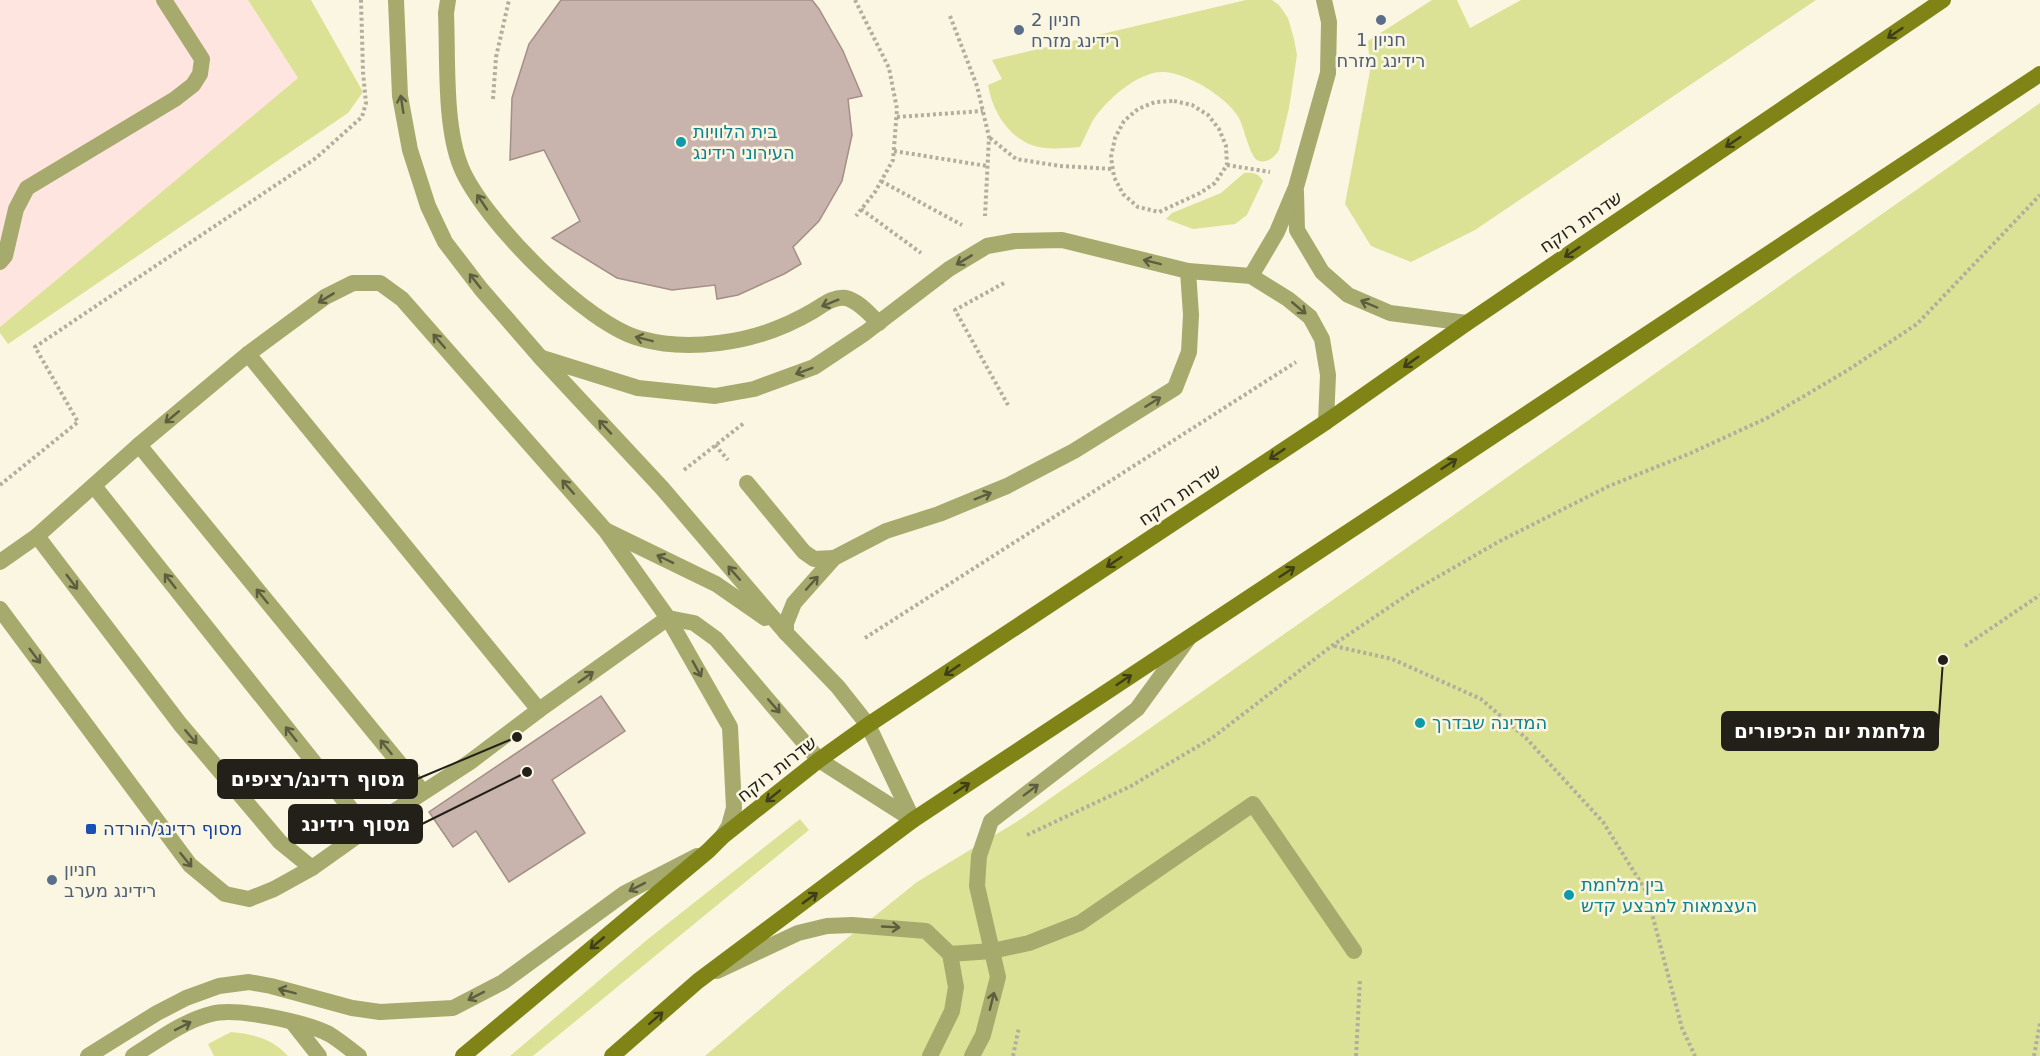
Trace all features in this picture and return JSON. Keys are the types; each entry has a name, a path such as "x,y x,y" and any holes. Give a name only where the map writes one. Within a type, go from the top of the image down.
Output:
{"main road":[{"name":"שדרות רוקח","path":"463,1056 722,837 819,760 868,725 1326,422 1467,323 1943,0"},
{"path":"612,1056 698,981 913,820 2040,74"}],"lane":[{"path":"0,262 5,256 15,209 27,188 175,99 193,85 200,74 202,59 164,0"},
{"path":"396,0 400,96 410,150 428,206 445,242 481,289 541,358 662,488 786,633 838,687 868,725 913,820"},
{"path":"448,0 446,13 451,127 461,167 481,201 504,231 535,264 612,327 641,339 672,344 720,343 770,333 832,299 847,298 859,305 879,323"},
{"path":"1251,276 1277,232 1296,187 1328,73 1329,22 1324,0"},
{"path":"1296,187 1297,230 1322,272 1348,295 1390,313 1467,323"},
{"path":"541,358 638,388 715,396 754,389 814,367 879,323 958,263 987,246 1015,241 1062,240 1188,271 1251,276 1288,298 1310,317 1322,339 1328,375 1326,422"},
{"path":"786,633 786,623 794,603 834,558 886,531 939,514 1007,486 1074,452 1175,388 1189,352 1191,315 1188,271"},
{"path":"0,562 37,536 139,445 248,354 325,297 353,284 380,283 402,299 606,531 668,618 730,727 734,808 729,826 722,837"},
{"path":"248,354 538,710"},
{"path":"139,445 423,792"},
{"path":"747,483 804,552 813,559 834,558"},
{"path":"94,486 367,829"},
{"path":"606,531 716,584 786,633"},
{"path":"37,536 180,724 280,842 312,868"},
{"path":"0,609 190,865 225,894 249,898 274,889 312,868 470,762 538,710 668,618 694,623 716,639 819,760 913,820"},
{"path":"972,1056 983,1035 998,977 977,886 979,856 991,821 1137,709 1190,636"},
{"path":"951,954 992,951 1029,943 1080,923 1253,804 1354,951"},
{"path":"88,1056 157,1013 186,998 219,986 249,982 352,1008 380,1012 453,1008 503,982 625,893 708,850"},
{"path":"698,981 798,933 827,926 852,925 926,931 951,954 956,987 952,1011 930,1056"},
{"path":"133,1056 183,1026 211,1014 240,1012 293,1023 328,1034 359,1056"},
{"path":"293,1023 319,1056"}],"path":[{"path":"0,485 78,422 35,347 316,158 362,117 366,103 361,0"},
{"path":"493,99 496,57 509,0"},
{"path":"855,0 889,68 897,109 893,160 875,192 856,216"},
{"path":"950,16 977,86 989,137 984,213 986,218"},
{"path":"1174,101 1192,105 1208,115 1219,129 1226,146 1227,165 1215,183 1200,193 1159,212 1138,207 1123,194 1114,177 1111,157 1115,138 1124,121 1138,109 1155,102 1174,101"},
{"path":"897,117 983,111"},
{"path":"989,137 1016,159 1060,166 1113,169"},
{"path":"894,151 987,166"},
{"path":"1227,165 1273,173"},
{"path":"881,180 962,225"},
{"path":"1016,839 1131,786 1212,738 1333,645 1413,591 1498,542 1609,486 1691,453 1767,418 1848,370 1917,324 2040,195"},
{"path":"861,209 921,253"},
{"path":"1004,283 955,310 1008,405"},
{"path":"865,638 1297,361"},
{"path":"662,488 750,420"},
{"path":"1965,646 2040,595"},
{"path":"1333,645 1392,659 1481,699 1526,738 1603,822 1646,891 1682,1028 1695,1056"},
{"path":"1354,951 1360,973 1356,1056"},
{"path":"2034,1056 2040,1023"}],"shaded area":[{"path":"0,0 248,0 298,78 0,327"}],"green space":[{"path":"248,0 311,0 363,92 348,113 8,344 0,333 0,327 298,78"},
{"path":"1246,0 1272,0 1279,5 1288,18 1297,55 1289,108 1279,150 1273,158 1267,161 1260,161 1254,157 1239,118 1228,105 1205,87 1173,73 1152,73 1142,77 1113,97 1097,114 1080,147 1048,148 1021,140 1001,120 993,103 988,85 1002,79 992,60"},
{"path":"1432,0 1457,0 1470,28 1521,0 1816,0 1475,230 1411,262 1371,246 1345,204 1370,71 1368,41"},
{"path":"2040,103 2040,1056 705,1056 917,882 1018,821"},
{"path":"1244,173 1255,174 1263,181 1247,215 1235,224 1193,229 1166,219 1172,213 1221,193"},
{"path":"800,819 809,830 533,1056 510,1056 648,939"},
{"path":"231,1032 262,1038 276,1045 288,1056 214,1056 208,1044"}],"building":[{"name":"בית הלוויות העירוני רידינג","path":"561,0 812,0 843,51 862,96 848,99 852,135 842,181 819,221 793,247 801,264 738,295 717,299 715,285 672,290 617,278 552,238 580,221 544,150 510,160 512,98 529,44"},
{"path":"601,696 625,731 552,780 585,833 509,882 476,831 453,847 429,812"}],"place":[{"name":"1 חניון רידינג מזרח","path":"1381,20"},
{"name":"2 חניון רידינג מזרח","path":"1019,30"},
{"name":"בית הלוויות העירוני רידינג","path":"681,142"},
{"name":"מלחמת יום הכיפורים","path":"1943,660"},
{"name":"המדינה שבדרך","path":"1420,723"},
{"name":"מסוף רדינג/רציפים","path":"517,737"},
{"name":"מסוף רידינג","path":"527,772"},
{"name":"מסוף רדינג/הורדה","path":"91,829"},
{"name":"חניון רידינג מערב","path":"52,880"},
{"name":"בין מלחמת העצמאות למבצע קדש","path":"1569,895"}]}
